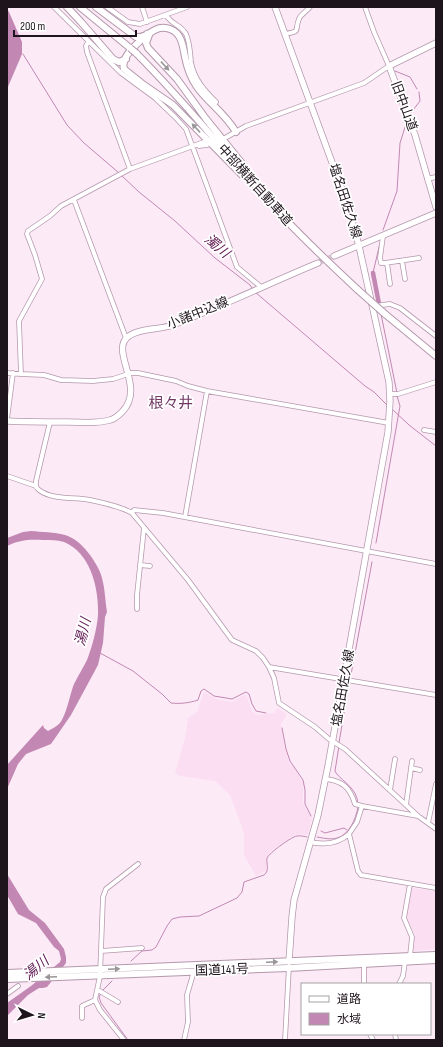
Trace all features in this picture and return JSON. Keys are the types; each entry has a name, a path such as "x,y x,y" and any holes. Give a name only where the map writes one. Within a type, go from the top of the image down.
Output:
{"highway":[{"path":"67,7 113,59 117,62 123,61"},
{"name":"中部横断自動車道","path":"80,7 136,53 273,206 327,262 385,314 436,356"},
{"path":"96,7 136,37 148,35"},
{"path":"236,132 227,119 195,86 188,72 182,42 178,35 168,28 158,28 148,35 129,53 123,61 123,67 127,72 173,104 273,206"},
{"path":"148,35 146,43 148,48 177,79 266,197"},
{"name":"国道141号","path":"7,973 27,975 194,971 436,955"},
{"name":"国道141号","path":"100,973 289,965 364,964 436,960"},
{"name":"国道141号","path":"7,979 27,975"}],"main road":[{"name":"塩名田佐久線","path":"275,7 348,206 373,306 388,382 393,396 366,551 348,679 337,744 326,778 294,900 289,965"},
{"path":"389,66 436,43"},
{"name":"旧中山道","path":"389,66 415,135 436,207"},
{"path":"334,256 436,213"},
{"name":"小諸中込線","path":"126,338 134,333 172,325 318,263"},
{"path":"7,420 98,422 114,418 122,412 129,402 131,388 129,374 122,354 123,345 126,338"}],"street":[{"path":"54,7 121,73 155,98 175,116 186,129 237,267 259,288"},
{"path":"107,7 124,19 132,23 140,24 187,7"},
{"path":"142,7 147,22"},
{"path":"285,34 296,31 298,20 310,7"},
{"name":"旧中山道","path":"365,7 389,66"},
{"path":"166,15 170,21 178,25 184,32 188,42 196,77 204,90 216,102"},
{"path":"88,42 86,46 87,52 130,169"},
{"path":"224,137 246,126 364,83 389,66"},
{"path":"21,374 19,321 42,279 28,231 50,216 61,206 116,178 130,169 192,146 205,143"},
{"path":"427,179 436,177"},
{"path":"74,200 126,338"},
{"path":"383,236 381,263 419,258"},
{"path":"402,261 405,279"},
{"path":"387,263 390,284"},
{"path":"373,306 383,304 394,305 436,336"},
{"path":"7,372 44,375 61,380 93,382 138,373 176,380 188,386 207,391 389,423"},
{"path":"7,420 13,373"},
{"path":"393,396 436,382"},
{"path":"185,517 207,391"},
{"path":"36,486 50,422"},
{"path":"424,430 436,432"},
{"path":"7,476 36,486 40,490 51,495 98,502 132,513 188,580 232,640 259,653 269,667 277,689 279,703 359,761 418,816 436,829"},
{"path":"132,513 134,510 185,517 436,564"},
{"path":"137,609 137,595 144,528"},
{"path":"140,566 150,566"},
{"path":"269,667 348,679 436,695"},
{"path":"406,805 412,760"},
{"path":"390,790 396,762"},
{"path":"411,768 420,770"},
{"path":"310,842 324,844 336,842 349,834 357,822 359,805 352,794 346,786 337,781 326,778"},
{"path":"428,823 436,788"},
{"path":"359,805 418,816"},
{"path":"349,834 358,871 361,875 436,888"},
{"path":"82,1018 82,1006 95,1000 100,992 102,902 104,893 106,889 138,864"},
{"path":"410,884 404,918 412,937 410,956"},
{"path":"101,952 142,948"},
{"path":"400,983 403,976 405,961"},
{"path":"364,964 364,983"},
{"path":"285,1040 289,965"},
{"path":"184,1040 188,1022 187,995 194,971"},
{"path":"7,994 18,986"},
{"path":"100,992 118,1002"},
{"path":"95,1000 100,1010 124,1040"}],"shaded area":[{"path":"204,692 216,699 232,702 246,695 252,711 257,715 275,713 277,708 287,714 281,724 284,745 290,764 295,768 303,784 303,803 312,819 308,835 301,834 292,836 270,852 266,858 266,871 256,876 244,855 244,835 230,795 215,781 180,776 175,773 185,738 188,718 197,712"},
{"path":"412,888 436,891 436,949 413,951 415,934 406,917"}],"water":[{"path":"7,9 22,42 22,54 7,89"},
{"name":"湯川","path":"31,531 71,537 86,550 94,561 102,577 107,612 105,617 103,643 98,665 71,715 51,744 26,754 18,764 7,789 7,765 43,725 48,731 58,725 61,721 66,711 74,684 89,655 98,615 97,594 92,573 81,554 73,547 64,542 54,540 20,541 7,546 7,538 23,532"},
{"name":"湯川","path":"7,874 29,910 45,923 64,949 66,963 47,987 39,988 28,995 7,1016 7,1003 31,986 60,962 61,959 59,951 54,947 36,923 18,914 7,895"}],"waterway":[{"name":"濁川","path":"23,54 67,125 84,143 119,173"},
{"path":"395,71 410,77 417,89"},
{"path":"410,114 420,101 419,92"},
{"path":"383,230 397,191 400,143 406,124"},
{"name":"濁川","path":"121,175 139,192 175,221 215,258 252,288"},
{"path":"373,273 380,243"},
{"path":"373,273 379,304"},
{"name":"濁川","path":"255,292 374,392 388,406"},
{"path":"381,314 397,393"},
{"path":"376,543 400,406 397,396"},
{"name":"濁川","path":"392,409 409,425 436,446"},
{"path":"350,680 372,562"},
{"path":"100,653 133,671 171,703 184,703 198,700 201,691 204,689 214,696 232,699 246,692 249,694 256,711 266,713"},
{"path":"339,743 349,683"},
{"path":"282,728 290,761 303,780 305,804 311,816"},
{"path":"339,746 335,771 339,777 353,790 358,804"},
{"path":"317,837 335,839 345,834 354,821 358,807"},
{"path":"321,831 325,833 344,828 347,830"},
{"path":"131,961 142,951 152,950 156,947 172,919 199,916 237,898 242,892 244,882 266,873 267,858 271,853 294,837 307,837"},
{"path":"103,990 112,981"},
{"path":"101,993 99,997 101,1003 128,1040"}],"tunnel":[{"path":"318,263 334,256"}],"district":[{"name":"根々井","path":"171,403"}]}
